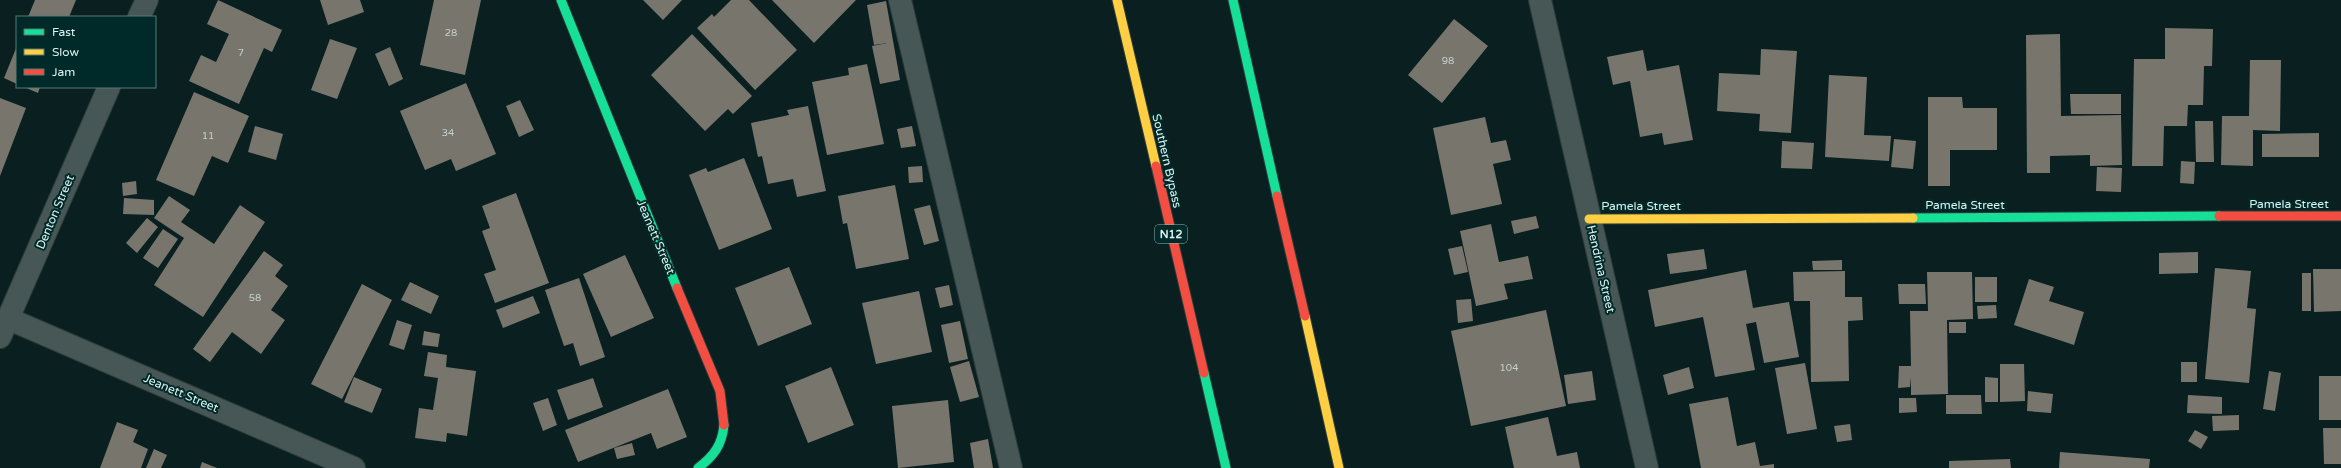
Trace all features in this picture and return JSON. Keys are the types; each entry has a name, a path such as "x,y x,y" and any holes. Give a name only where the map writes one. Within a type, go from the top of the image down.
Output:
{"main road":[{"name":"Jeanett Street","path":"561,0 631,178 720,391 724,417 724,436 716,453 698,468"},
{"name":"Southern Bypass","path":"1117,0 1226,468"},
{"path":"1233,0 1340,468"},
{"name":"Pamela Street","path":"1589,219 2341,216"}],"street":[{"path":"139,16 147,0"},
{"path":"900,0 1011,468"},
{"name":"Hendrina Street","path":"1540,0 1647,468"},
{"name":"Denton Street","path":"4,328 109,88"},
{"name":"Jeanett Street","path":"4,328 354,468"}],"building":[{"path":"35,0 76,0 69,16 28,16"},
{"path":"218,0 282,30 272,52 264,48 239,104 189,81 201,55 216,62 229,34 207,24"},
{"path":"320,0 360,0 364,12 328,25"},
{"path":"434,0 481,0 465,75 420,65"},
{"path":"643,0 682,0 663,20"},
{"path":"731,0 749,0 797,50 755,90 697,28 712,14 714,17"},
{"path":"772,0 856,0 814,43"},
{"path":"886,1 900,80 880,84 872,46 887,43 874,45 867,5"},
{"path":"1454,19 1488,46 1442,103 1408,75"},
{"path":"2165,28 2213,29 2212,66 2204,66 2203,105 2188,105 2187,126 2164,126 2163,166 2132,166 2134,59 2165,59"},
{"path":"692,34 752,96 733,114 728,109 705,131 651,75"},
{"path":"2060,34 2061,116 2121,115 2122,165 2090,166 2090,155 2050,156 2050,173 2027,173 2026,35"},
{"path":"330,39 357,48 337,99 311,90"},
{"path":"390,47 403,79 389,86 375,54"},
{"path":"16,48 16,84 4,78"},
{"path":"1761,49 1797,51 1791,133 1759,131 1760,114 1717,111 1719,73 1760,75"},
{"path":"1643,50 1647,71 1679,65 1693,140 1664,145 1662,133 1640,137 1630,81 1613,85 1607,57"},
{"path":"2250,60 2281,60 2280,131 2253,130 2253,166 2221,165 2222,116 2249,116"},
{"path":"867,64 884,144 827,155 812,82 849,75 848,68"},
{"path":"1829,75 1867,77 1864,135 1891,136 1889,161 1825,157"},
{"path":"466,83 496,154 456,171 451,159 425,170 400,111"},
{"path":"26,88 40,88 38,93"},
{"path":"194,92 249,116 228,163 212,156 194,196 156,180"},
{"path":"2070,94 2121,94 2121,114 2071,114"},
{"path":"1928,97 1962,97 1963,108 1997,108 1997,150 1950,150 1950,186 1928,186"},
{"path":"0,98 26,108 0,176"},
{"path":"520,100 534,130 519,137 506,106"},
{"path":"808,106 826,191 797,197 793,179 768,184 762,156 758,157 751,123 789,115 787,110"},
{"path":"1485,117 1491,143 1506,140 1511,160 1493,164 1502,204 1451,215 1433,128"},
{"path":"2195,121 2213,121 2214,162 2196,162"},
{"path":"255,126 283,134 276,160 248,152"},
{"path":"912,126 916,146 901,148 897,129"},
{"path":"2319,133 2319,157 2262,157 2262,134"},
{"path":"1894,139 1916,141 1913,169 1891,167"},
{"path":"1782,141 1814,143 1812,169 1781,168"},
{"path":"744,158 772,229 719,250 689,175 706,168 708,172"},
{"path":"2181,161 2195,162 2194,184 2180,183"},
{"path":"922,166 923,182 909,183 908,167"},
{"path":"2097,167 2122,168 2121,192 2096,191"},
{"path":"136,181 137,194 123,196 122,183"},
{"path":"895,185 909,259 856,269 847,223 843,224 838,196"},
{"path":"516,193 549,283 495,303 484,274 496,270 482,231 490,228 482,206"},
{"path":"169,196 190,210 181,222 214,244 240,205 265,222 203,317 154,285 184,238 154,218"},
{"path":"124,198 154,200 154,215 123,214"},
{"path":"930,205 939,241 924,245 914,209"},
{"path":"1536,216 1539,228 1514,234 1511,221"},
{"path":"147,218 158,227 137,253 126,243"},
{"path":"1491,224 1499,262 1528,256 1533,279 1504,284 1508,299 1476,306 1460,231"},
{"path":"163,229 178,239 158,268 143,258"},
{"path":"1462,246 1468,272 1454,275 1448,249"},
{"path":"1704,249 1707,269 1670,274 1667,254"},
{"path":"264,251 283,265 275,276 288,286 271,310 285,320 261,354 232,332 210,362 193,349"},
{"path":"2198,252 2198,273 2159,274 2159,253"},
{"path":"625,255 654,318 611,337 583,274"},
{"path":"1842,260 1842,270 1813,270 1812,261"},
{"path":"789,267 812,324 758,346 735,288"},
{"path":"2215,268 2251,271 2247,308 2256,309 2249,383 2205,379"},
{"path":"2313,269 2341,269 2341,311 2314,312"},
{"path":"1746,270 1753,308 1789,302 1799,357 1764,363 1756,322 1746,324 1755,370 1715,377 1703,317 1655,327 1648,290"},
{"path":"1845,271 1845,297 1862,297 1863,320 1848,321 1849,381 1811,382 1810,301 1794,301 1793,272"},
{"path":"1927,272 1972,272 1973,319 1947,320 1948,394 1911,395 1911,377 1910,387 1898,388 1899,366 1911,366 1910,311 1928,311"},
{"path":"2302,273 2311,273 2311,311 2302,311"},
{"path":"1975,277 1997,277 1997,302 1975,302"},
{"path":"579,278 605,357 580,366 573,343 564,346 545,290"},
{"path":"2029,279 2054,287 2049,301 2084,312 2074,345 2014,325"},
{"path":"410,282 439,296 431,314 401,300"},
{"path":"362,284 392,300 342,399 311,384"},
{"path":"1898,284 1925,284 1926,304 1899,304"},
{"path":"949,285 953,305 940,308 935,288"},
{"path":"919,291 932,352 876,364 862,303"},
{"path":"533,296 540,313 503,328 496,310"},
{"path":"1471,299 1473,321 1458,323 1456,300"},
{"path":"1996,305 1997,318 1978,319 1977,306"},
{"path":"1546,310 1566,406 1471,426 1451,331"},
{"path":"397,320 412,325 404,350 389,345"},
{"path":"960,321 968,359 949,363 941,325"},
{"path":"1949,322 1966,322 1966,333 1949,333"},
{"path":"424,331 440,334 438,347 422,345"},
{"path":"428,352 447,355 446,367 476,371 467,436 447,433 446,442 415,438 419,408 433,410 438,378 424,376"},
{"path":"969,361 979,397 960,402 950,367"},
{"path":"2181,362 2197,362 2197,382 2181,382"},
{"path":"1805,363 1817,429 1787,434 1775,368"},
{"path":"2000,364 2024,364 2025,401 2000,402"},
{"path":"831,367 854,425 808,443 785,386"},
{"path":"1689,367 1694,388 1668,395 1663,375"},
{"path":"1592,371 1596,400 1568,404 1564,375"},
{"path":"2269,371 2281,373 2275,411 2263,409"},
{"path":"2319,376 2341,376 2341,420 2319,420"},
{"path":"354,377 382,389 372,413 344,402"},
{"path":"1985,377 1998,378 1998,402 1985,402"},
{"path":"593,378 603,407 568,420 557,390"},
{"path":"668,389 687,437 657,449 651,433 578,462 565,430"},
{"path":"2028,391 2053,394 2051,413 2027,411"},
{"path":"1946,395 1981,395 1982,414 1946,414"},
{"path":"2188,395 2222,397 2222,414 2187,413"},
{"path":"1728,397 1737,446 1755,442 1760,466 1774,464 1774,468 1701,468 1689,404"},
{"path":"548,398 557,425 543,431 533,403"},
{"path":"1899,398 1916,398 1917,412 1899,413"},
{"path":"948,400 954,462 898,468 892,406"},
{"path":"2239,415 2239,430 2213,431 2212,416"},
{"path":"1548,417 1557,456 1577,452 1580,468 1514,468 1505,427"},
{"path":"117,422 138,430 133,442 148,449 141,468 100,468"},
{"path":"1850,424 1852,440 1837,442 1834,426"},
{"path":"2323,428 2341,428 2341,464 2324,464"},
{"path":"2195,430 2208,437 2201,449 2188,441"},
{"path":"988,439 993,468 974,468 970,443"},
{"path":"632,443 635,455 617,459 614,448"},
{"path":"154,449 167,455 161,468 146,468"},
{"path":"2060,452 2150,459 2149,468 2059,468"},
{"path":"2010,459 2011,468 1949,468 1949,461"},
{"path":"202,462 217,468 200,468"}],"traffic: fast":[{"path":"561,0 677,288"},
{"path":"1233,0 1277,196"},
{"path":"1913,218 2219,216"},
{"path":"1204,373 1226,468"},
{"path":"698,468 709,459 716,450 724,425"}],"traffic: slow":[{"path":"1117,0 1156,166"},
{"path":"1589,219 1913,218"},
{"path":"1305,316 1339,468"}],"traffic: jam":[{"path":"1156,166 1204,373"},
{"path":"1277,196 1305,316"},
{"path":"2219,216 2341,216"},
{"path":"677,288 720,391 724,425"}]}
